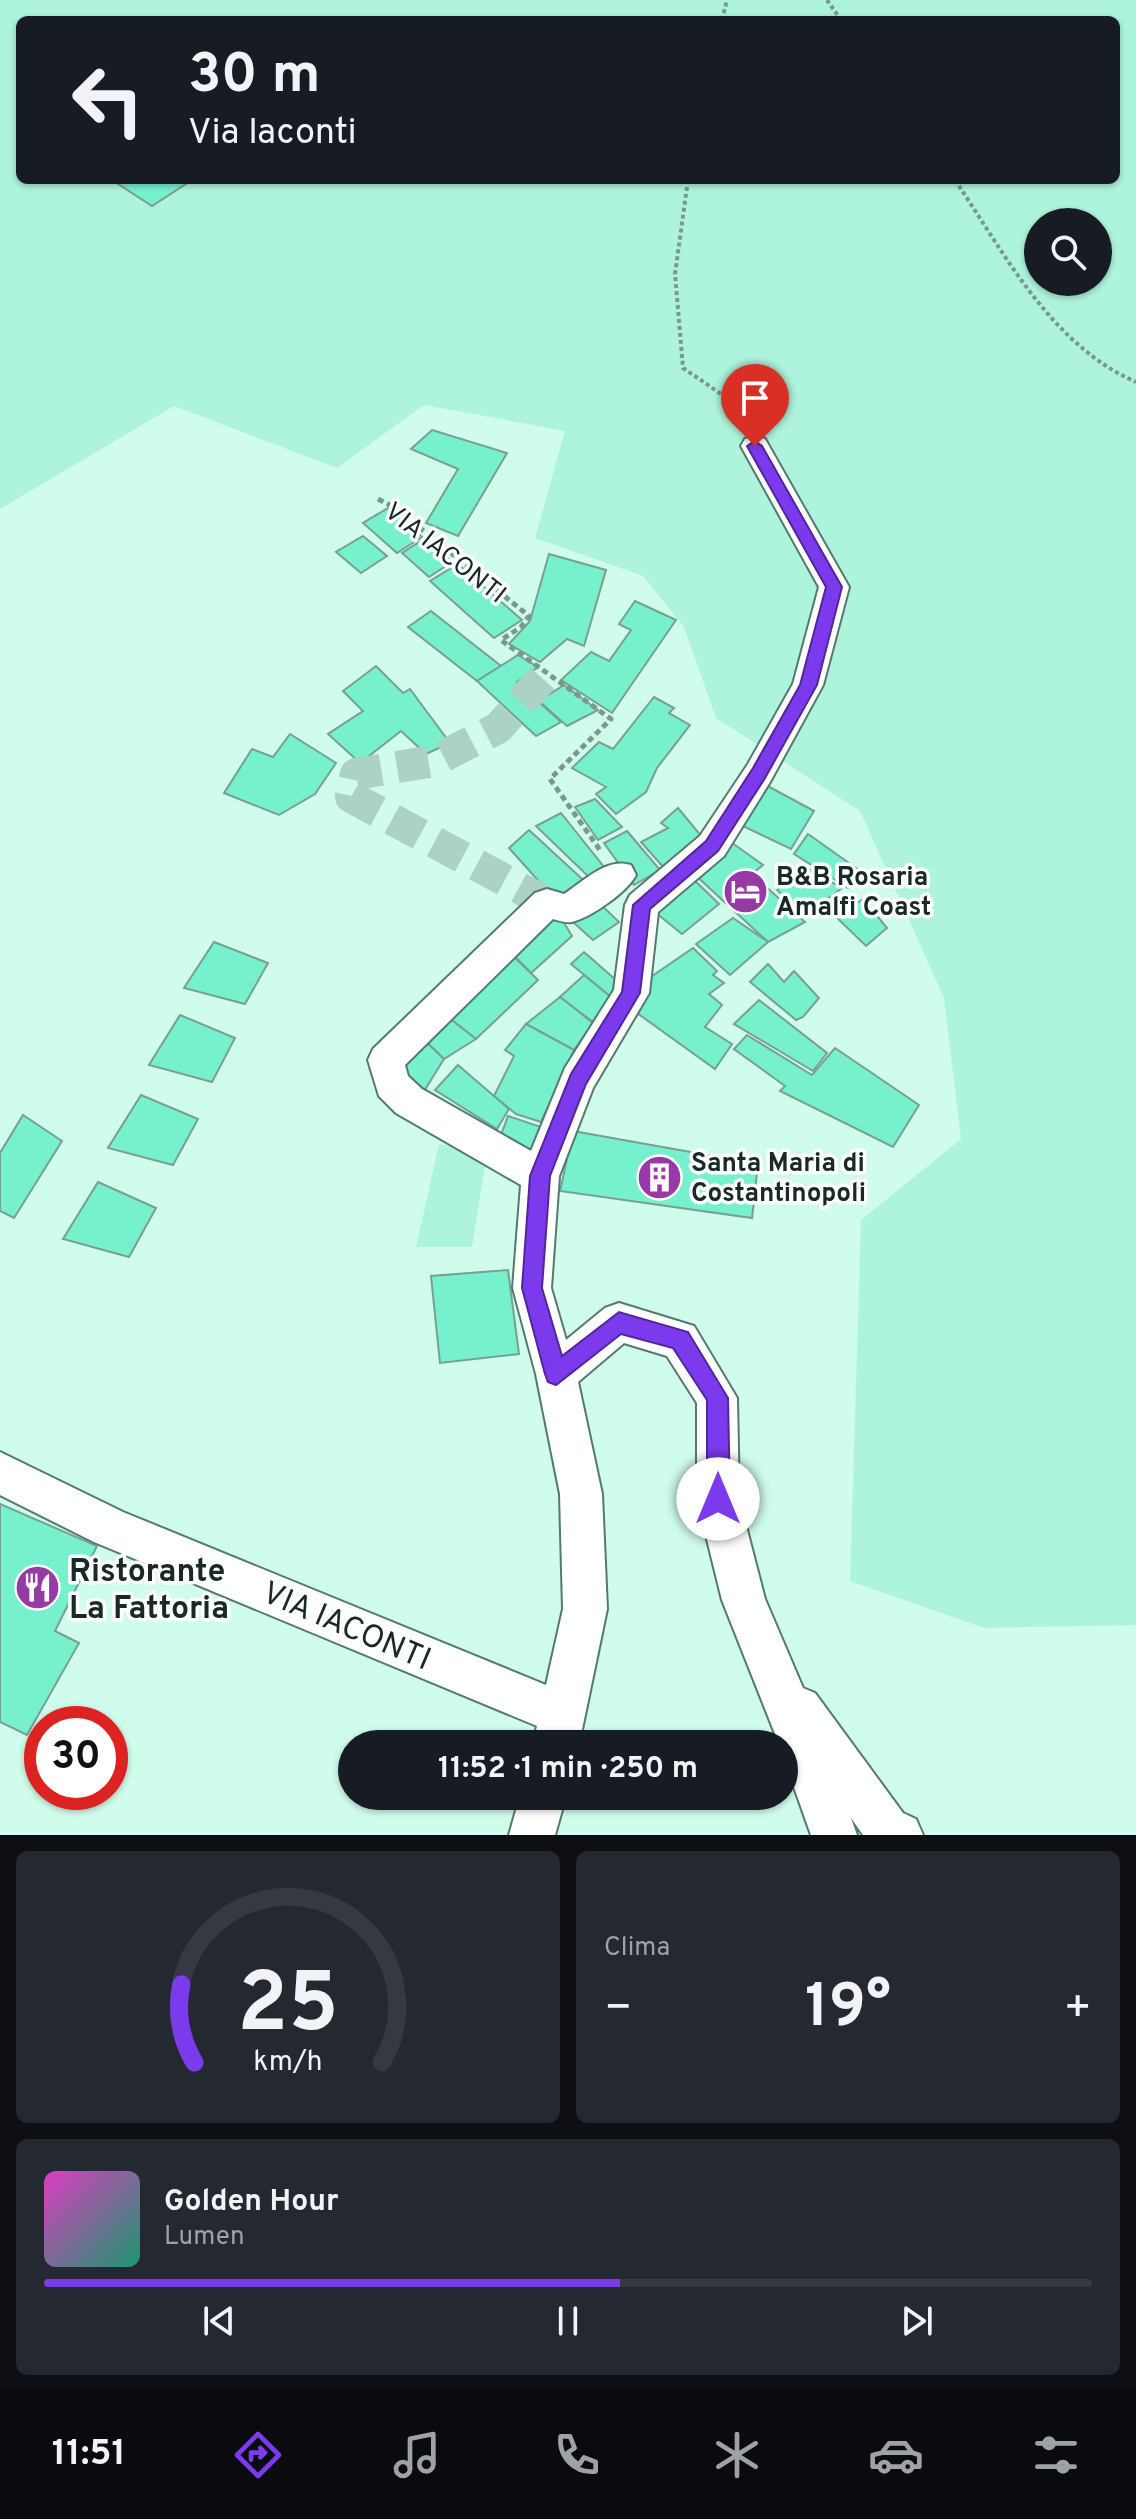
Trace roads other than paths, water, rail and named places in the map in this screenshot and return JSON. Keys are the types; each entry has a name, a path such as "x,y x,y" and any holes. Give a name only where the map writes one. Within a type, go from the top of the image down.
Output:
{"street":[{"name":"VIA IACONTI","path":"0,1473 109,1527 560,1730 585,1609 581,1494 556,1374 532,1288 540,1176 578,1080 631,993 642,905 712,846 759,773 808,685 834,587 755,446"},
{"path":"540,1176 409,1101 392,1084 386,1060 547,903 568,909 619,875"},
{"path":"556,1374 619,1322 680,1340 717,1398 718,1499 744,1600 779,1683 834,1835"},
{"path":"779,1683 887,1829 900,1835"},
{"path":"532,1835 539,1810"}],"tunnel":[{"path":"547,903 351,797 356,774 434,761 498,728 548,672"}],"place":[{"name":"B&B Rosaria Amalfi Coast","path":"745,891"},
{"name":"Santa Maria di Costantinopoli","path":"660,1177"},
{"name":"Ristorante La Fattoria","path":"38,1588"}]}
